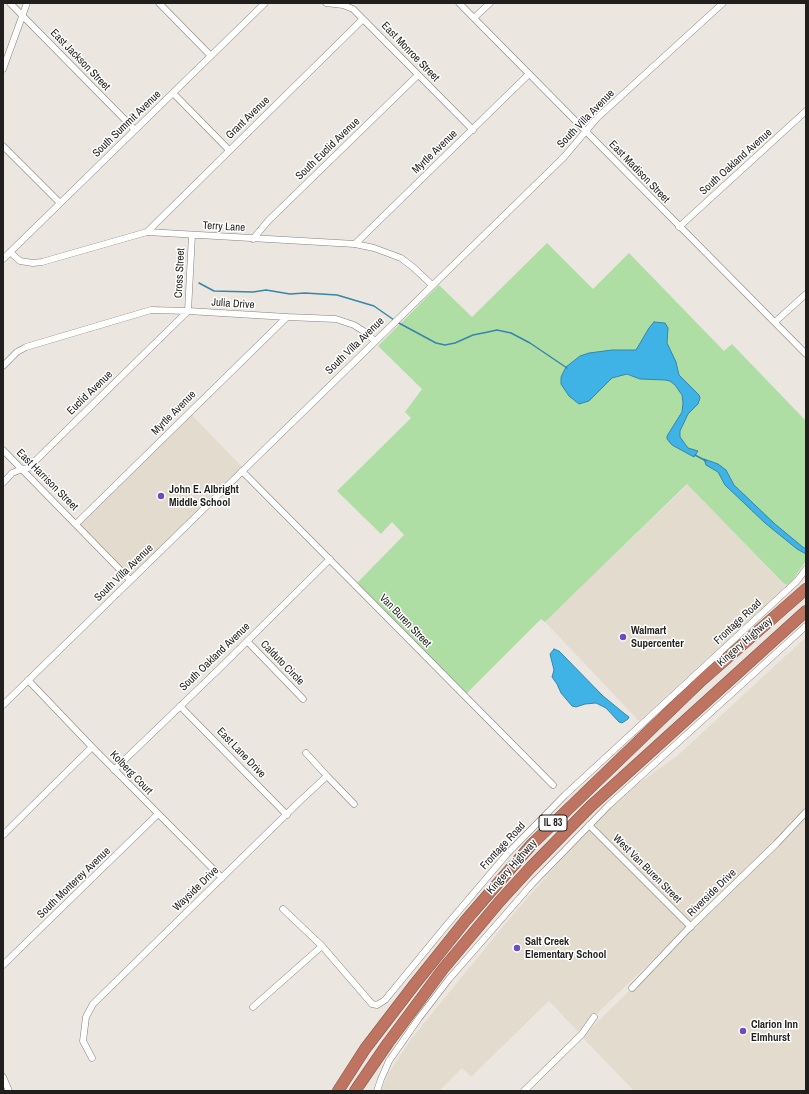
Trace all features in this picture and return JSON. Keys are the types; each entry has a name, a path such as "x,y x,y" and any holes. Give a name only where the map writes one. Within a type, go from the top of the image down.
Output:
{"highway":[{"name":"Kingery Highway","path":"338,1091 365,1049 414,985 466,920 532,844 700,681 806,589"},
{"name":"Kingery Highway","path":"355,1091 388,1043 444,969 495,907 531,868 591,806 806,611"}],"street":[{"name":"East Jackson Street","path":"10,3 135,130"},
{"path":"3,69 27,3"},
{"path":"159,3 211,56"},
{"name":"South Summit Avenue","path":"3,260 265,3"},
{"name":"East Monroe Street","path":"326,3 349,7 363,19 473,130"},
{"name":"East Madison Street","path":"459,3 806,354"},
{"path":"474,18 490,3"},
{"name":"South Villa Avenue","path":"3,705 564,157 597,118 723,3"},
{"name":"Grant Avenue","path":"147,232 363,19"},
{"name":"Myrtle Avenue","path":"355,244 529,74"},
{"name":"South Euclid Avenue","path":"253,239 268,221 418,75"},
{"path":"173,93 229,150"},
{"name":"South Oakland Avenue","path":"679,227 806,111"},
{"path":"3,146 60,203"},
{"name":"Terry Lane","path":"10,252 20,261 33,263 42,262 147,232 355,244 374,248 401,258 432,285"},
{"name":"Cross Street","path":"188,311 192,235"},
{"path":"775,322 806,294"},
{"name":"Julia Drive","path":"3,366 17,352 26,347 151,310 336,319 354,325 375,341"},
{"name":"Euclid Avenue","path":"3,483 12,473 28,468 188,311"},
{"name":"Myrtle Avenue","path":"76,524 286,317"},
{"name":"East Harrison Street","path":"3,450 130,580"},
{"name":"Van Buren Street","path":"242,472 553,785"},
{"name":"South Oakland Avenue","path":"114,770 330,559"},
{"name":"Frontage Road","path":"283,909 322,946 372,1004 377,1005 385,1000 507,854 565,795 797,581 806,569"},
{"path":"377,1091 390,1061 419,1018 449,979 532,884 609,805 806,626"},
{"name":"Calduto Circle","path":"247,641 303,699"},
{"name":"Kolberg Court","path":"28,680 114,770 222,878"},
{"name":"East Lane Drive","path":"180,706 287,815"},
{"path":"3,835 92,747"},
{"path":"306,753 354,804"},
{"name":"Wayside Drive","path":"92,1058 83,1040 86,1018 93,1004 327,776"},
{"name":"Riverside Drive","path":"632,988 806,812"},
{"name":"South Monterey Avenue","path":"3,965 158,814"},
{"name":"West Van Buren Street","path":"589,825 691,927"},
{"path":"253,1007 322,946"},
{"path":"524,1091 582,1034 594,1017"},
{"path":"3,1077 9,1091"}],"shaded area":[{"name":"John E. Albright Middle School","path":"191,414 243,468 130,577 79,524"},
{"path":"688,484 782,583 787,585 639,721 545,622"},
{"path":"804,639 806,641 806,801 803,813 691,923 592,825 632,788 677,756"},
{"path":"806,817 806,1091 634,1091 582,1037"},
{"path":"589,828 687,927 578,1032 549,1001 471,1077 462,1068 439,1091 381,1091 388,1074 411,1039 514,913"}],"green space":[{"path":"547,243 593,289 629,253 724,351 732,344 806,421 806,561 792,581 787,585 783,583 687,484 545,622 541,619 466,694 357,583 404,535 392,522 381,534 337,491 411,418 405,412 422,389 378,346 439,285 472,317"}],"water":[{"path":"654,322 665,323 668,328 667,343 676,362 679,375 699,395 700,398 698,404 688,414 680,431 680,437 688,448 698,451 694,457 672,445 667,439 667,436 682,412 683,403 682,395 670,381 640,379 627,374 612,378 589,401 579,404 569,396 561,384 561,377 566,367 580,356 589,353 612,350 636,350"},
{"path":"704,459 718,464 726,470 734,485 775,524 804,548 806,548 806,554 797,549 765,523 725,485 718,472 706,465"},
{"path":"554,649 559,651 603,696 629,717 628,719 622,723 619,722 606,708 596,703 576,707 572,706 561,693 552,677 554,670 550,654"}],"waterway":[{"path":"199,283 214,291 253,292 266,290 290,294 305,293 337,295 374,306 394,320"},
{"path":"397,322 436,343 445,345 455,343 473,335 497,330 511,333 530,343 567,368"},
{"path":"695,455 706,461"}],"place":[{"name":"John E. Albright Middle School","path":"161,496"},
{"name":"Walmart Supercenter","path":"623,637"},
{"name":"Salt Creek Elementary School","path":"517,948"},
{"name":"Clarion Inn Elmhurst","path":"743,1031"}]}
